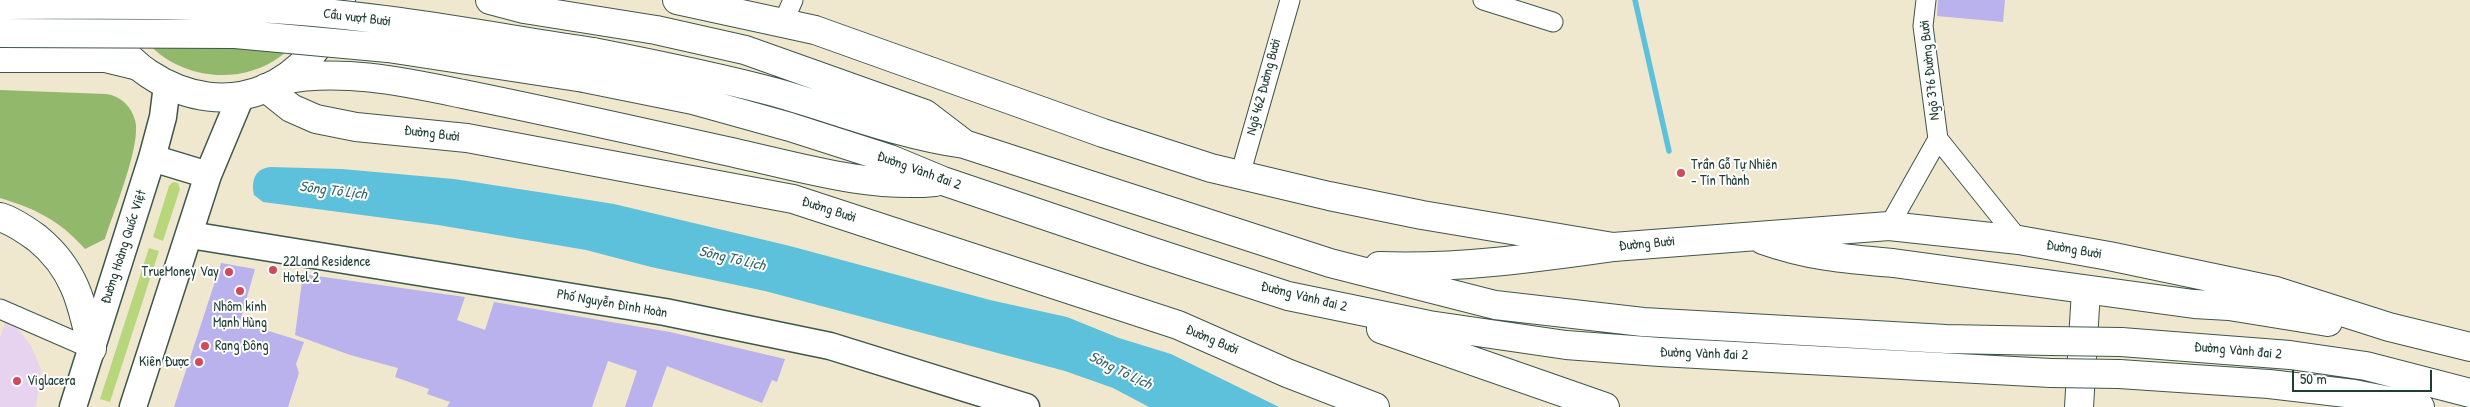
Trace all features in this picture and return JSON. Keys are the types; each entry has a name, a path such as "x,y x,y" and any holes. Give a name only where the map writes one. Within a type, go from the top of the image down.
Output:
{"main road":[{"path":"0,34 5,30 3,0"},
{"path":"99,0 101,10 115,41 138,66 167,85 193,95 223,97 263,88 301,76 359,77 421,85 564,114 840,176 909,184 943,181"},
{"path":"133,407 190,235 208,174 263,88 304,65 321,45 334,23 342,0"},
{"path":"490,0 524,9 656,30 745,50 925,114 964,144"},
{"name":"Đường Bưởi","path":"677,0 710,6 788,12 816,30 1103,133 1240,175 1413,213 1613,247 1889,226 2019,240 2109,256 2276,291 2389,328 2470,347"},
{"name":"Cầu vượt Bưởi","path":"0,5 182,5 291,10 371,19 593,52"},
{"name":"Cầu vượt Bưởi","path":"0,34 235,34 388,48 584,78"},
{"name":"Đường Vành đai 2","path":"593,52 715,77 774,92 930,139 964,144 1330,263 1495,305 1643,322 1946,339 2121,342 2290,355 2366,366 2470,393"},
{"path":"0,58 105,58 138,66"},
{"name":"Đường Vành đai 2","path":"584,78 746,114 890,159 943,181 1288,296 1429,326 1566,345 1660,352 2051,373 2119,374 2268,384 2354,394 2420,407"},
{"name":"Đường Hoàng Quốc Việt","path":"73,407 152,158 163,117 167,85"},
{"name":"Đường Bưởi","path":"263,88 291,108 316,119 356,127 467,138 793,198 1178,325 1287,373 1375,407"},
{"path":"152,158 208,174"},
{"path":"0,218 29,232 49,248 67,269 84,313 92,349"},
{"name":"Phố Nguyễn Đình Hoàn","path":"190,235 665,312 830,346 1026,407"},
{"name":"Đường Bưởi","path":"1751,236 1796,251 2086,290 2229,306 2338,324 2389,328"},
{"path":"1330,263 1402,267 1452,266 1510,262 1613,247"},
{"path":"2079,407 2086,290"},
{"path":"1288,296 1605,407"}],"street":[{"name":"Ngõ 462 Đường Bưởi","path":"1240,175 1290,0"},
{"path":"1483,0 1554,22"},
{"name":"Ngõ 376 Đường Bưởi","path":"1926,0 1923,26 1938,139 2019,240"},
{"name":"Ngõ 376 Đường Bưởi","path":"1889,226 1938,139"},
{"path":"0,309 92,349"}],"shaded area":[{"path":"6,320 18,329 31,346 41,369 36,407 0,407 0,337"}],"green space":[{"path":"127,9 314,14 296,42 281,56 264,66 245,73 225,75 205,74 186,69 168,60 152,48 139,32"},
{"path":"0,90 106,94 121,99 131,110 135,120 136,131 131,161 105,239 85,249 66,230 36,211 0,198"},
{"path":"173,182 178,183 180,189 163,241 153,237 169,186"},
{"path":"149,248 159,251 110,402 100,399"}],"water":[{"name":"Sông Tô Lịch","path":"270,167 342,169 454,179 614,204 790,246 990,300 1067,317 1119,338 1171,354 1279,407 1149,407 1113,388 1065,371 765,291 651,267 586,250 438,225 263,202 254,195 254,180 261,170"}],"building":[{"path":"1938,0 2005,0 2003,22 1937,16"},
{"path":"221,263 255,269 240,322 304,342 296,364 299,373 288,407 174,407"},
{"path":"303,274 465,297 457,320 485,330 494,302 670,332 785,359 777,382 772,380 762,403 667,366 652,407 625,407 637,371 608,361 592,407 447,407 450,402 427,394 429,389 395,377 398,368 350,355 295,335"}],"waterway":[{"path":"1635,0 1669,151"}],"place":[{"name":"Trần Gỗ Tự Nhiên - Tín Thành","path":"1681,173"},
{"name":"22Land Residence Hotel 2","path":"273,270"},
{"name":"TrueMoney Vay","path":"229,272"},
{"name":"Nhôm kính Mạnh Hùng","path":"240,291"},
{"name":"Rạng Đông","path":"205,346"},
{"name":"Kiên Được","path":"199,362"},
{"name":"Viglacera","path":"17,381"}]}
